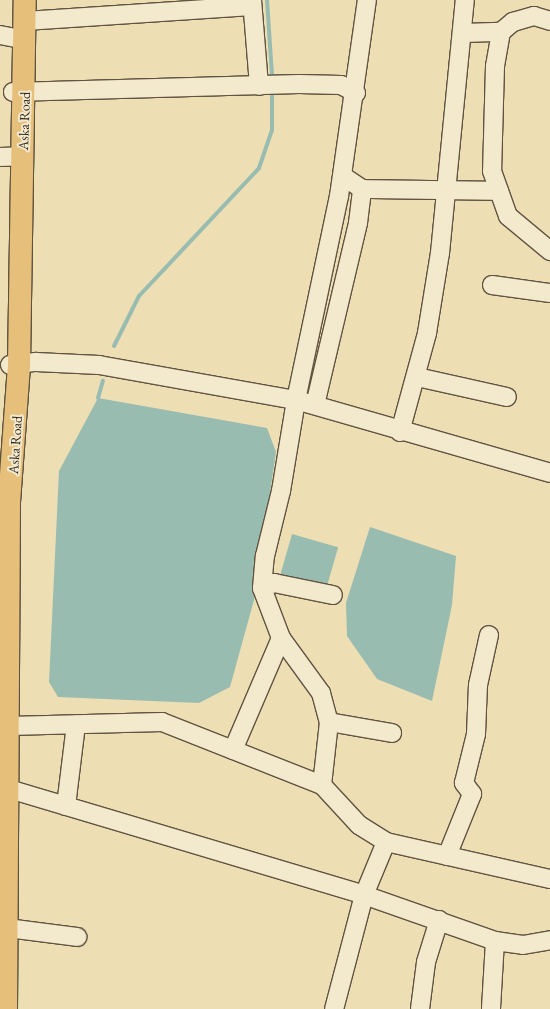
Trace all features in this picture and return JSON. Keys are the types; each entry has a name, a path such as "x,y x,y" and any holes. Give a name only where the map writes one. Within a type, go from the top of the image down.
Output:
{"highway":[{"path":"0,556 15,365 12,156 19,92 13,0"},
{"path":"15,34 25,0"},
{"name":"Aska Road","path":"6,466 9,502 9,726 4,789 8,928 6,1009"}],"street":[{"path":"322,785 329,722 321,693 281,638 262,588 265,556 282,491 296,400 343,176 356,92 366,0"},
{"path":"400,432 417,378 427,333 447,190 464,33 465,0"},
{"path":"15,34 252,3 259,86"},
{"path":"464,33 501,32 523,18 534,16 550,21"},
{"path":"501,32 495,66 492,128 492,172 508,216 550,251"},
{"path":"19,92 341,85 356,92"},
{"path":"343,176 362,189 499,191"},
{"path":"315,405 358,223 362,189"},
{"path":"492,285 550,293"},
{"path":"15,365 36,362 99,365 296,400 400,432 550,473"},
{"path":"417,378 507,397"},
{"path":"262,588 274,583 333,595"},
{"path":"448,856 472,794 464,783 476,734 478,685 489,635"},
{"path":"233,750 281,638"},
{"path":"9,726 162,722 322,785 359,824 386,842 550,879"},
{"path":"329,722 392,733"},
{"path":"66,806 76,725"},
{"path":"4,789 66,806 364,895 495,940 523,945 550,940"},
{"path":"334,1009 364,895 386,842"},
{"path":"420,1009 426,962 439,920"},
{"path":"8,928 77,938"},
{"path":"491,1009 495,940"}],"water":[{"path":"98,398 267,428 276,452 254,600 230,687 199,703 58,697 49,682 59,471"},
{"path":"370,527 456,556 452,605 432,701 377,679 347,636 346,603"},
{"path":"292,534 338,547 325,591 279,578"}],"waterway":[{"path":"267,0 272,75"},
{"path":"114,346 139,296 259,168 272,130 272,95"},
{"path":"98,398 103,381"}]}
